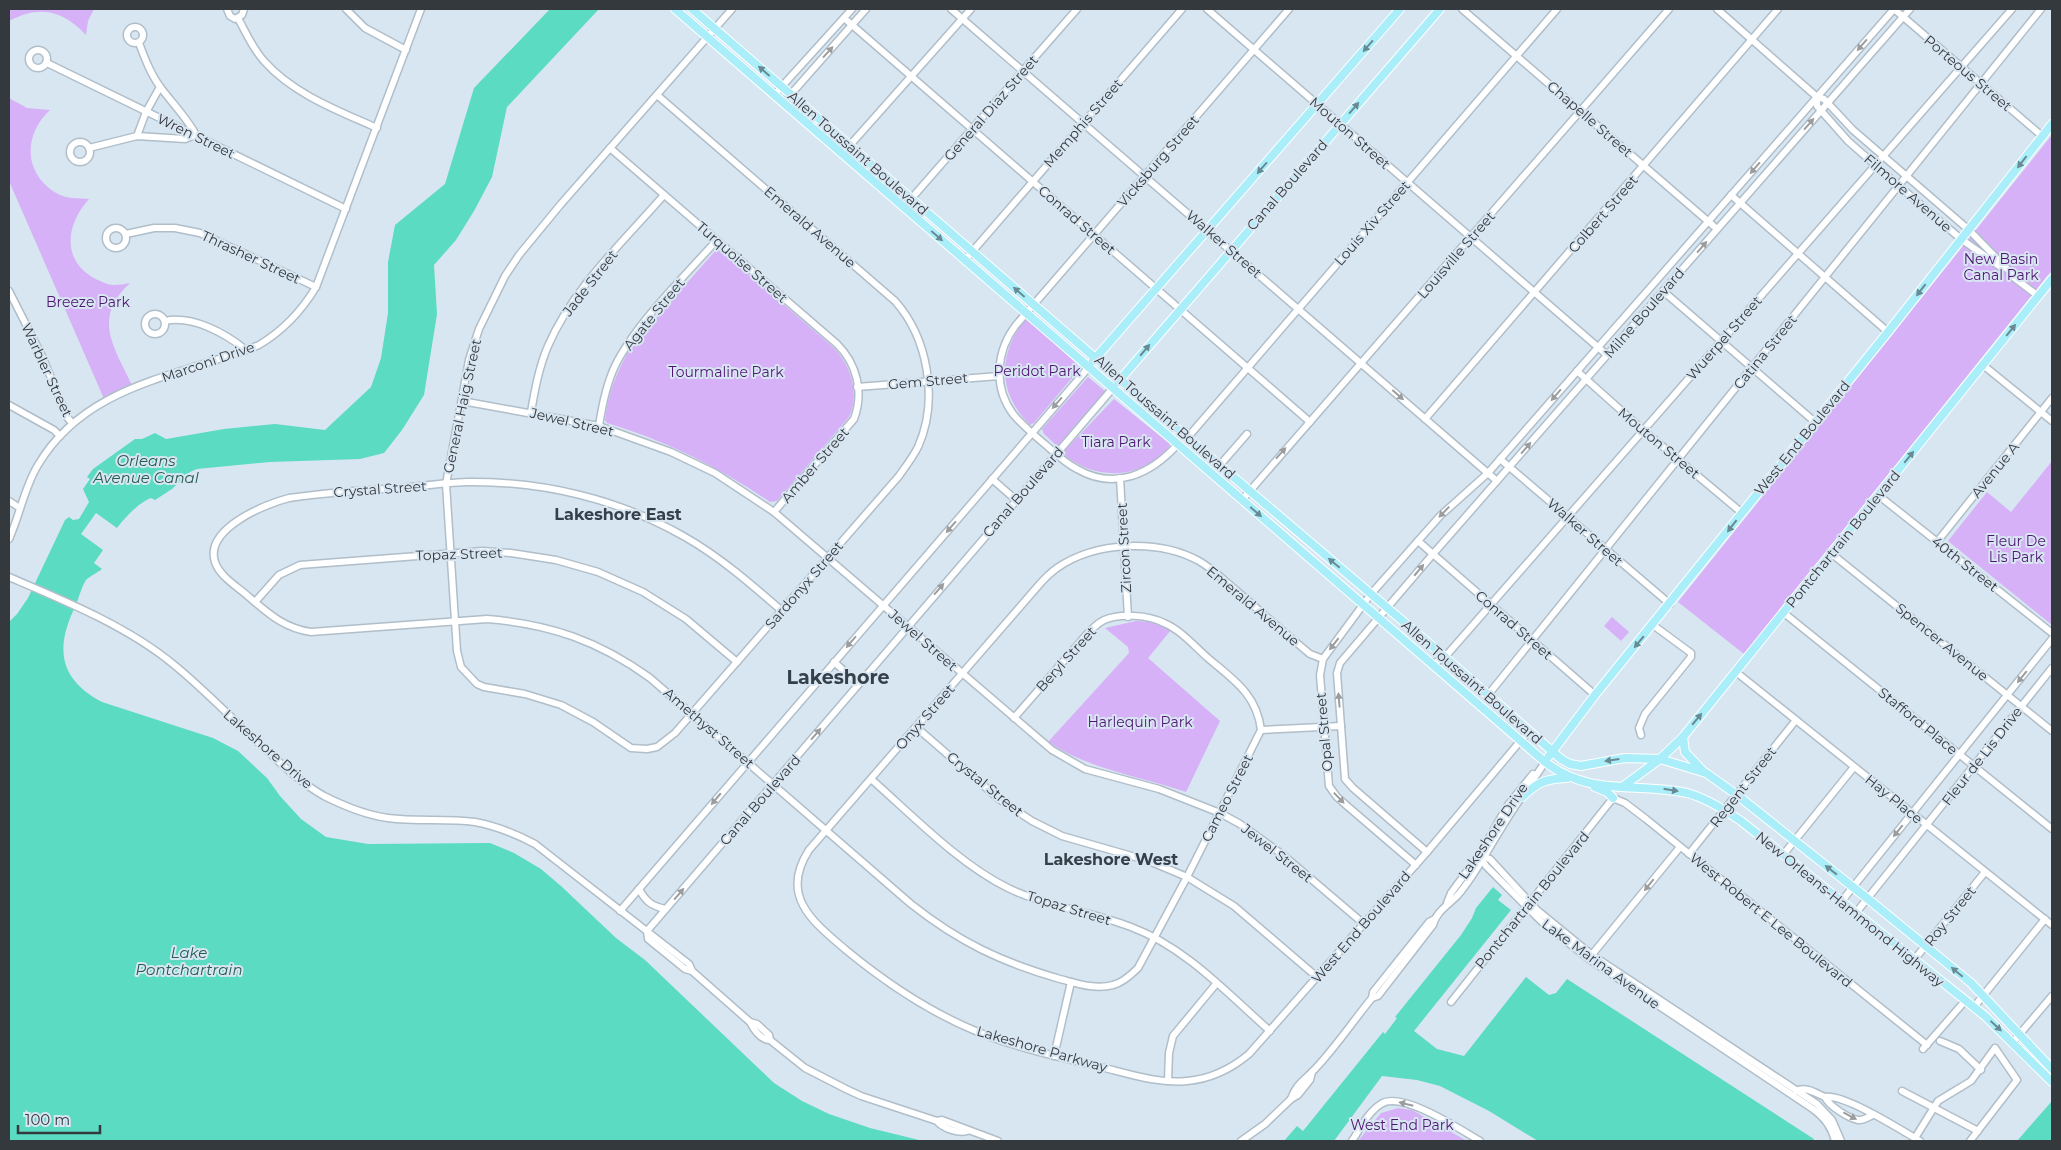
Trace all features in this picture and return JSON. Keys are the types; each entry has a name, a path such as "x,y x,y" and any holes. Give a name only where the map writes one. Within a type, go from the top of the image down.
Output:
{"main road":[{"name":"Allen Toussaint Boulevard","path":"676,9 1433,664 1519,741 1545,762 1570,778 1588,784 1622,786"},
{"name":"Allen Toussaint Boulevard","path":"692,9 1445,657 1552,752 1570,764 1581,766 1616,759 1660,759"},
{"path":"1089,367 1400,9"},
{"name":"Canal Boulevard","path":"1114,388 1440,9"},
{"name":"West End Boulevard","path":"1552,752 1595,695 1888,332 2052,124"},
{"path":"995,286 1002,277"},
{"name":"Pontchartrain Boulevard","path":"1622,786 1660,759 1683,737 2052,279"},
{"path":"1063,344 1071,336"},
{"path":"1149,419 1157,410"},
{"path":"1220,480 1227,471"},
{"path":"1683,737 1685,752 1706,773"},
{"name":"Lakeshore Drive","path":"1545,762 1552,752"},
{"name":"New Orleans-Hammond Highway","path":"1660,759 1706,773 1737,795 1868,898 1984,995 2052,1069"},
{"path":"1522,796 1546,780 1570,778"},
{"path":"1588,784 1602,790 1613,798"},
{"name":"New Orleans-Hammond Highway","path":"1622,786 1662,789 1690,794 1725,810 1741,821 1974,1007 2013,1042 2052,1082"}],"street":[{"path":"227,9 230,16 238,18 255,49 277,74 326,105 377,128"},
{"path":"238,18 242,15 244,9"},
{"path":"346,9 365,28 406,50"},
{"name":"Marconi Drive","path":"9,539 36,468 72,423 105,401 133,388 246,350 272,337 299,313 316,287 421,9"},
{"name":"General Haig Street","path":"631,748 593,722 561,705 525,694 497,690 477,684 461,667 457,651 449,553 446,484 469,360 479,330 505,276 535,235 732,9"},
{"path":"775,94 852,9"},
{"path":"784,102 866,9"},
{"name":"Walker Street","path":"952,9 1497,481"},
{"path":"843,153 971,9"},
{"name":"General Diaz Street","path":"904,207 1077,9"},
{"name":"Memphis Street","path":"965,260 1182,9"},
{"name":"Mouton Street","path":"1207,9 1607,355"},
{"name":"Vicksburg Street","path":"999,376 1000,358 1006,340 1027,313 1289,9"},
{"name":"Chapelle Street","path":"1462,9 1717,229"},
{"name":"Louis Xiv Street","path":"1188,437 1557,9"},
{"name":"Louisville Street","path":"1242,500 1472,238 1669,9"},
{"name":"Filmore Avenue","path":"1717,9 1817,97 1828,102 1853,130 1969,230 2015,278"},
{"name":"Colbert Street","path":"1425,419 1778,9"},
{"name":"Milne Boulevard","path":"1364,605 1371,594 1456,500 1488,473 1894,9"},
{"name":"Porteous Street","path":"1894,9 2042,136"},
{"name":"Milne Boulevard","path":"1378,617 1910,9"},
{"name":"Wuerpel Street","path":"1433,664 1445,657 2012,9"},
{"name":"Catina Street","path":"1488,695 2041,9"},
{"name":"Conrad Street","path":"844,18 1310,422"},
{"path":"89,148 137,136 185,139 196,135 192,127 160,87 139,43"},
{"name":"Wren Street","path":"47,63 346,209"},
{"path":"137,136 146,112 160,87"},
{"name":"Emerald Avenue","path":"657,95 895,301 903,310 918,335 928,381"},
{"name":"Filmore Avenue","path":"1817,97 1817,106 1820,111 1848,142 1961,239 2038,296"},
{"name":"Turquoise Street","path":"610,148 847,354 852,362 857,387"},
{"name":"Jade Street","path":"531,412 543,359 565,314 587,283 664,194"},
{"path":"1731,195 1888,332"},
{"name":"Thrasher Street","path":"126,234 154,228 175,228 200,233 316,287"},
{"name":"Agate Street","path":"599,426 606,391 615,366 621,356 644,324 716,240"},
{"name":"Warbler Street","path":"9,291 42,356 67,417 72,423"},
{"path":"1663,291 1814,422"},
{"path":"9,308 18,310"},
{"path":"165,321 191,320 246,350"},
{"path":"1982,365 2052,421"},
{"path":"620,911 1089,367"},
{"name":"Mouton Street","path":"1577,371 1643,430 1742,513"},
{"path":"999,376 1010,410 1056,454 1070,465 1088,474 1107,478 1133,476 1151,469 1162,461 1178,444"},
{"name":"Gem Street","path":"857,387 999,376"},
{"name":"Sardonyx Street","path":"631,748 647,749 663,744 692,714 910,461 918,447 925,425 928,408 928,381"},
{"name":"Amber Street","path":"774,512 854,419 857,411 857,387"},
{"name":"Canal Boulevard","path":"647,931 1114,388"},
{"name":"Avenue A","path":"1938,542 2052,398"},
{"name":"Jewel Street","path":"462,401 531,412 599,426 646,442 693,462 748,493 774,512 1052,750 1085,769 1159,789 1220,813 1240,824 1283,854 1364,924"},
{"path":"9,405 54,430 60,436"},
{"path":"1220,465 1247,434"},
{"name":"Walker Street","path":"1500,459 1670,604"},
{"name":"Zircon Street","path":"1120,478 1128,617"},
{"path":"992,479 1016,500"},
{"name":"Crystal Street","path":"255,602 221,573 214,560 214,553 217,543 229,528 241,518 270,503 289,498 446,484 492,482 575,494 620,507 666,527 687,538 729,567 782,610"},
{"name":"40th Street","path":"1878,495 2052,633"},
{"path":"9,501 20,508"},
{"name":"Conrad Street","path":"1418,541 1595,695"},
{"name":"Emerald Avenue","path":"1124,547 1168,550 1199,561 1310,654 1322,659"},
{"name":"Onyx Street","path":"827,831 1052,572 1064,563 1086,554 1124,547"},
{"name":"Topaz Street","path":"255,602 279,576 300,564 483,551 536,556 598,572 643,592 694,625 737,662"},
{"name":"Spencer Avenue","path":"1832,554 2052,731"},
{"name":"Lakeshore Drive","path":"9,577 143,641 174,664 276,760 308,786 322,794 346,807 386,818 474,822 516,834 535,844 689,964 692,971 750,1022 757,1024 770,1035 770,1040 805,1068 862,1096 937,1121 940,1125 962,1133 967,1131 998,1141"},
{"name":"Amethyst Street","path":"255,602 280,623 295,629 311,632 487,619 533,624 582,639 633,666 692,714 911,904 945,930 968,944 993,956 1031,970 1071,982 1096,986 1113,985 1122,981 1138,968 1155,938"},
{"path":"1322,659 1364,605"},
{"name":"Stafford Place","path":"1784,612 2052,829"},
{"path":"1128,617 1146,617 1166,623 1174,628 1247,693 1258,713 1261,730 1341,726"},
{"name":"Beryl Street","path":"1014,718 1090,632 1108,619 1128,617"},
{"name":"Opal Street","path":"1378,617 1338,668 1344,769 1348,782 1427,852"},
{"path":"1641,735 1639,728 1645,714 1691,657 1691,653 1653,625"},
{"name":"Fleur de Lis Drive","path":"1841,902 2052,639"},
{"name":"Opal Street","path":"1322,659 1320,675 1323,727 1328,779 1333,792 1416,865"},
{"path":"834,662 859,684"},
{"name":"Fleur de Lis Drive","path":"1856,914 2052,668"},
{"name":"Hay Place","path":"1736,672 2052,925"},
{"name":"Regent Street","path":"1689,854 1796,720"},
{"name":"Crystal Street","path":"916,727 999,799 1032,822 1062,836 1149,862 1187,877 1234,906 1318,977"},
{"name":"Cameo Street","path":"1155,938 1261,730"},
{"name":"West End Boulevard","path":"1168,1081 1194,1080 1225,1070 1249,1054 1416,865 1528,732"},
{"name":"Lakeshore Drive","path":"1242,1141 1265,1124 1291,1099 1298,1096 1312,1072 1372,998 1373,992 1404,958 1429,922 1447,904 1451,893 1482,858 1545,762"},
{"name":"Lakeshore Drive","path":"1482,858 1494,827 1514,797 1545,762"},
{"path":"1783,855 1854,767"},
{"name":"Topaz Street","path":"871,779 962,858 1008,888 1053,905 1132,927 1155,938 1179,953 1270,1031"},
{"name":"West Robert E Lee Boulevard","path":"1613,798 1628,805 1925,1047 1965,1001"},
{"name":"Pontchartrain Boulevard","path":"1451,1002 1613,798"},
{"name":"Lakeshore Parkway","path":"827,831 804,858 798,878 801,904 814,922 883,979 931,1010 978,1032 1054,1056 1168,1081"},
{"path":"1590,957 1680,847"},
{"name":"Lake Marina Avenue","path":"1482,858 1529,905 1590,957 1827,1113 1836,1127 1841,1141"},
{"name":"Roy Street","path":"1914,960 1985,872"},
{"path":"639,889 644,899 652,906 665,909"},
{"path":"1974,1007 2045,920"},
{"path":"1054,1056 1071,982"},
{"path":"1168,1081 1169,1053 1173,1036 1216,984"},
{"path":"2013,1042 2052,996"},
{"path":"1940,1041 1959,1049 1981,1070"},
{"path":"1917,1140 1932,1108 1943,1097 1971,1081 1981,1070 1995,1048 2017,1080 1970,1141"},
{"name":"Lake Marina Avenue","path":"1795,1093 1807,1089 1825,1097 1841,1100 1873,1115 1917,1140"},
{"path":"1902,1091 1978,1131"},
{"name":"Lake Marina Avenue","path":"1795,1093 1827,1123 1835,1141"},
{"name":"Lake Marina Avenue","path":"1825,1097 1835,1107 1858,1120 1864,1120 1873,1115"},
{"path":"1352,1141 1371,1114 1381,1104 1390,1100 1414,1106 1443,1119 1480,1141"}],"green space":[{"path":"9,9 94,9 88,21 86,35 68,20 50,13 31,13 9,21"},
{"name":"Breeze Park","path":"9,98 27,108 50,110 41,120 31,142 33,165 38,176 46,186 61,196 89,199 82,208 72,229 71,240 75,260 92,277 103,282 114,285 130,283 118,296 111,309 109,321 110,334 114,346 133,387 105,401 9,181"},
{"name":"New Basin Canal Park","path":"2052,135 2052,270 1744,654 1678,602"},
{"name":"Tourmaline Park","path":"717,249 722,251 834,348 845,363 852,380 854,399 849,417 777,501 770,502 731,477 692,456 650,438 607,423 605,420 614,381 632,345"},
{"name":"Peridot Park","path":"1025,320 1029,320 1077,364 1078,368 1077,372 1034,423 1030,425 1019,413 1012,400 1005,374 1009,347"},
{"path":"1088,377 1106,392 1058,447 1044,434 1042,429"},
{"name":"Tiara Park","path":"1114,399 1170,444 1166,451 1143,467 1120,473 1096,471 1084,467 1063,454 1064,451"},
{"name":"Fleur De Lis Park","path":"2052,461 2052,625 1948,541 1987,492 2011,512"},
{"path":"1612,617 1629,632 1621,641 1604,626"},
{"name":"Harlequin Park","path":"1136,621 1156,622 1171,630 1148,658 1220,721 1186,792 1098,766 1064,752 1048,742 1129,653 1128,647 1105,628"},
{"name":"West End Park","path":"1398,1108 1412,1110 1467,1141 1358,1141 1381,1113"}],"water":[{"name":"Lake Pontchartrain","path":"550,9 599,9 507,107 492,177 456,240 434,265 437,314 424,395 402,430 384,453 360,459 270,462 197,469 190,472 172,489 155,500 151,498 141,503 117,528 96,513 81,534 103,550 94,563 102,569 86,580 69,620 63,648 65,661 76,683 87,693 102,702 213,738 238,751 267,778 301,819 326,837 368,844 490,843 514,853 541,869 616,938 645,960 774,1083 802,1101 829,1114 870,1128 923,1141 9,1141 9,622 28,598 65,520 69,517 73,520 79,519 89,502 83,489 90,479 87,477 93,469 135,439 142,439 155,433 166,439 224,429 275,424 325,430 371,387 381,358 388,313 388,262 395,225 445,184 474,88"},
{"path":"1493,887 1502,895 1498,900 1511,910 1414,1031 1437,1049 1464,1056 1526,977 1549,995 1556,993 1567,979 1814,1139 1813,1141 1538,1141 1489,1111 1440,1086 1417,1080 1382,1076 1334,1141 1284,1141 1297,1126 1303,1131 1383,1032 1385,1034 1397,1018 1395,1017 1461,935 1476,908"},
{"path":"2052,1101 2052,1141 2017,1141"}],"district":[{"name":"Lakeshore East","path":"618,514"},
{"name":"Lakeshore","path":"838,677"},
{"name":"Lakeshore West","path":"1111,859"}],"water label":[{"name":"Orleans Avenue Canal","path":"146,468"}]}
